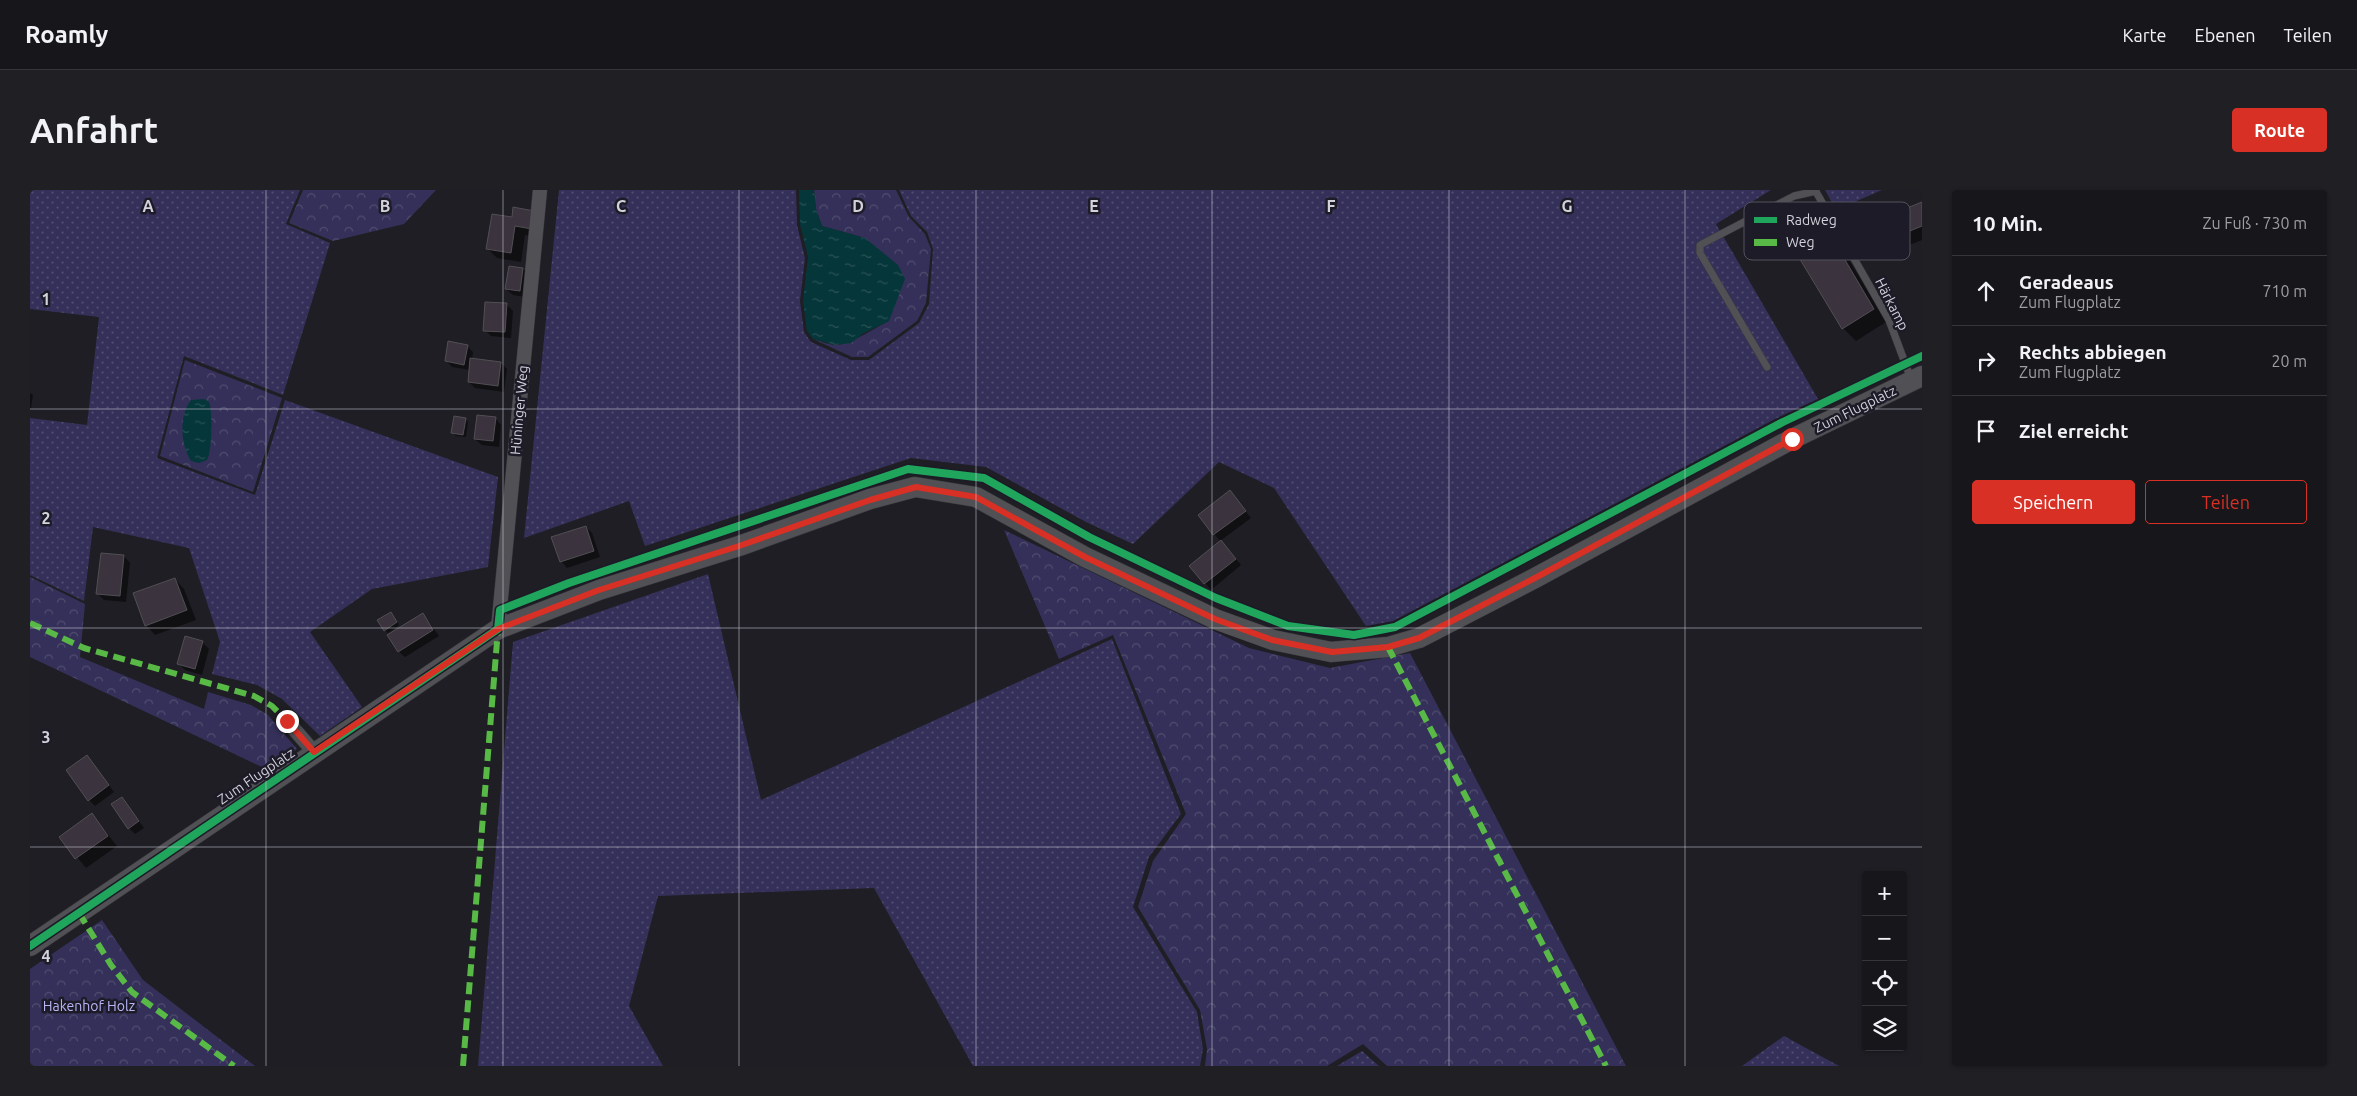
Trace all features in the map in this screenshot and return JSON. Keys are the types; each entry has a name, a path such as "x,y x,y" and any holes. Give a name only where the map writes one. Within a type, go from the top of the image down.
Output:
{"street":[{"name":"Hüninger Weg","path":"498,629 540,190"},
{"name":"Zum Flugplatz","path":"30,946 498,629 599,590 739,546 870,500 916,487 976,497 1111,570 1215,619 1272,640 1332,652 1388,647 1419,638 1535,578 1792,439 1917,378"},
{"name":"Zum Flugplatz","path":"287,721 314,752"}],"lane":[{"path":"1782,202 1794,196 1815,191"},
{"name":"Härkamp","path":"1815,191 1821,202"},
{"path":"1744,222 1700,245 1700,253 1767,367"},
{"name":"Härkamp","path":"1855,260 1889,320 1917,378"}],"green space":[{"path":"30,190 300,190 286,224 330,243 283,395 184,356 157,458 255,495 285,400 498,477 488,567 372,589 310,632 362,707 320,736 282,699 257,685 212,674 220,642 189,548 93,527 84,601 30,575 30,418 87,425 99,317 30,309"},
{"path":"303,190 436,190 404,224 333,241 289,223"},
{"path":"559,190 796,190 797,225 805,258 800,301 804,332 811,342 851,360 869,360 919,323 929,304 933,249 927,232 911,216 899,190 1771,190 1752,202 1744,202 1744,207 1716,224 1818,399 1775,419 1393,621 1366,626 1274,488 1219,462 1133,544 1086,522 986,467 911,458 645,546 629,501 524,538"},
{"path":"814,190 896,190 909,217 925,234 931,249 926,303 917,321 868,357 852,357 813,339 830,344 842,344 889,321 865,238 822,226 816,209"},
{"path":"1825,190 1882,190 1854,202 1832,202"},
{"path":"185,360 282,398 253,492 160,456"},
{"path":"1004,530 1249,648 1330,668 1410,653 1626,1066 1387,1066 1363,1044 1327,1066 1205,1066 1207,1049 1200,1010 1138,907 1153,861 1186,814 1113,635 1059,659"},
{"path":"708,574 761,800 1112,639 1181,814 1149,857 1133,907 1197,1012 1203,1049 1200,1066 973,1066 874,888 658,896 629,1006 663,1066 478,1066 513,642"},
{"path":"30,577 85,604 80,657 204,709 208,692 251,705 268,715 297,749 266,769 30,657"},
{"name":"Hakenhof Holz","path":"102,920 143,980 255,1066 30,1066 30,969"},
{"path":"1784,1036 1839,1066 1742,1066"},
{"path":"1362,1051 1379,1066 1337,1066"}],"water":[{"path":"799,190 814,190 816,209 822,226 865,238 898,265 905,279 889,321 864,333 851,343 835,345 813,339 807,331 803,301 808,257 800,224"},
{"path":"204,399 209,402 210,407 211,440 207,460 199,463 191,461 187,454 182,430 184,413 191,400"}],"building":[{"path":"1922,202 1922,226 1910,231 1910,207"},
{"path":"513,207 534,211 532,229 515,226 511,253 486,249 492,214 512,217"},
{"path":"1800,260 1845,260 1874,309 1842,329"},
{"path":"509,266 523,268 520,291 505,289"},
{"path":"485,302 507,303 505,332 483,331"},
{"path":"448,341 468,345 464,365 445,361"},
{"path":"470,358 501,362 498,386 468,382"},
{"path":"477,415 496,417 493,441 474,439"},
{"path":"454,416 466,418 463,435 451,433"},
{"path":"1230,490 1246,511 1213,535 1198,515"},
{"path":"586,526 594,551 560,562 551,537"},
{"path":"1221,540 1236,559 1204,584 1189,566"},
{"path":"101,553 124,555 120,596 96,594"},
{"path":"175,578 187,610 145,626 133,593"},
{"path":"391,612 397,622 384,631 377,620"},
{"path":"423,613 433,630 398,652 387,635"},
{"path":"185,636 203,641 195,669 177,664"},
{"path":"87,755 109,785 88,801 66,770"},
{"path":"122,797 139,821 128,829 111,804"},
{"path":"92,813 108,836 75,859 59,837"}],"marked path":[{"path":"30,623 84,648 254,696 272,706 287,721"},
{"path":"463,1066 498,629"},
{"path":"1388,647 1606,1066"},
{"path":"79,913 111,965 132,992 234,1066"}],"cycle path":[{"path":"30,946 498,629 500,610 569,583 908,469 984,478 1089,537 1216,598 1288,626 1354,635 1395,627 1783,422 1922,356"}],"route":[{"path":"287,721 314,752 498,629 599,590 739,546 870,500 916,487 976,497 1085,557 1215,619 1272,640 1332,652 1388,647 1419,638 1656,514 1792,439"}]}
